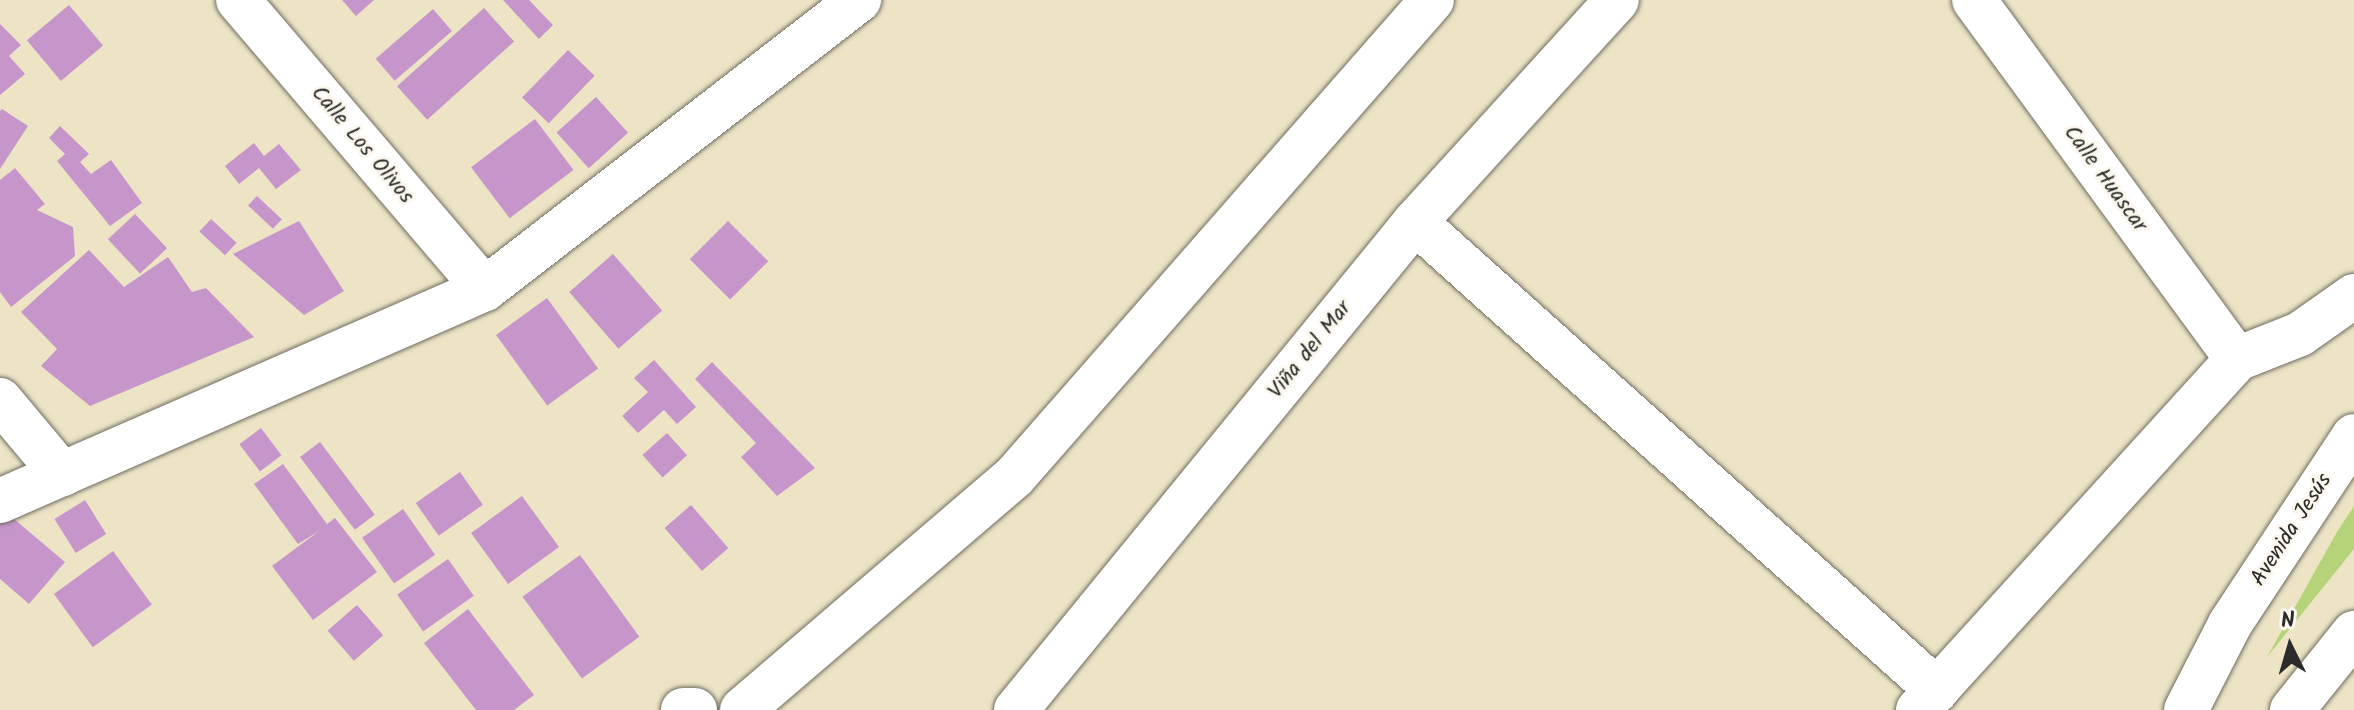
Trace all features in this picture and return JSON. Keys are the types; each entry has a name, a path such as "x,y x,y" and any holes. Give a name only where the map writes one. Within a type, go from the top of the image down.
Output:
{"street":[{"name":"Calle Los Olivos","path":"238,0 485,289"},
{"path":"742,710 1014,477 1432,0"},
{"name":"Viña del Mar","path":"1016,710 1415,222 1617,0"},
{"name":"Calle Huascar","path":"1974,0 2237,359"},
{"path":"0,501 485,289 841,5"},
{"path":"1415,222 1928,700 2237,359 2300,334 2354,296"},
{"path":"0,400 62,474"},
{"name":"Avenida Jesús","path":"2186,710 2230,624 2354,436"},
{"path":"2292,710 2354,633"},
{"path":"683,710 695,710"}],"green space":[{"path":"2354,506 2354,549 2267,657 2337,532"}],"building":[{"path":"342,0 374,0 356,16"},
{"path":"503,0 529,0 553,25 539,39"},
{"path":"69,5 103,46 61,81 27,40"},
{"path":"484,8 514,41 427,120 397,86"},
{"path":"433,9 452,31 395,81 376,59"},
{"path":"0,24 21,45 9,56 25,74 0,95"},
{"path":"568,50 595,76 549,123 522,97"},
{"path":"596,97 628,133 589,168 557,132"},
{"path":"2,109 28,126 0,169 0,111"},
{"path":"535,119 574,170 510,218 471,167"},
{"path":"60,126 89,154 80,162 91,174 111,160 142,203 110,226 57,161 65,154 49,138"},
{"path":"254,143 264,156 279,144 301,170 276,189 259,168 239,184 225,166"},
{"path":"15,168 45,204 37,210 73,227 75,256 11,307 0,292 0,180"},
{"path":"257,196 282,219 273,229 248,206"},
{"path":"135,214 167,248 140,274 108,239"},
{"path":"211,219 237,243 225,255 199,231"},
{"path":"299,221 344,291 304,315 233,254"},
{"path":"728,221 768,261 730,299 690,259"},
{"path":"89,250 124,287 168,257 192,292 206,288 254,337 90,406 41,366 57,349 21,312"},
{"path":"613,254 662,311 618,349 569,292"},
{"path":"547,298 598,368 547,405 496,335"},
{"path":"654,360 696,407 677,424 664,410 638,433 622,416 648,392 634,378"},
{"path":"712,362 815,468 777,496 741,457 756,443 695,379"},
{"path":"261,428 281,455 260,471 239,444"},
{"path":"667,433 687,455 663,477 642,455"},
{"path":"320,442 375,515 355,530 300,457"},
{"path":"283,464 327,524 335,518 377,572 313,620 272,566 319,531 298,544 254,484"},
{"path":"460,472 483,505 439,536 416,503"},
{"path":"522,496 559,547 508,584 471,533"},
{"path":"85,500 106,534 76,553 54,519"},
{"path":"691,505 728,548 702,571 665,528"},
{"path":"403,509 435,555 394,584 362,538"},
{"path":"7,513 65,562 29,604 0,579 0,521"},
{"path":"113,551 152,604 93,647 54,594"},
{"path":"580,555 639,637 582,678 523,597"},
{"path":"448,559 474,596 423,631 397,595"},
{"path":"357,605 383,635 354,661 328,631"},
{"path":"468,609 534,695 514,710 476,710 424,643"}]}
